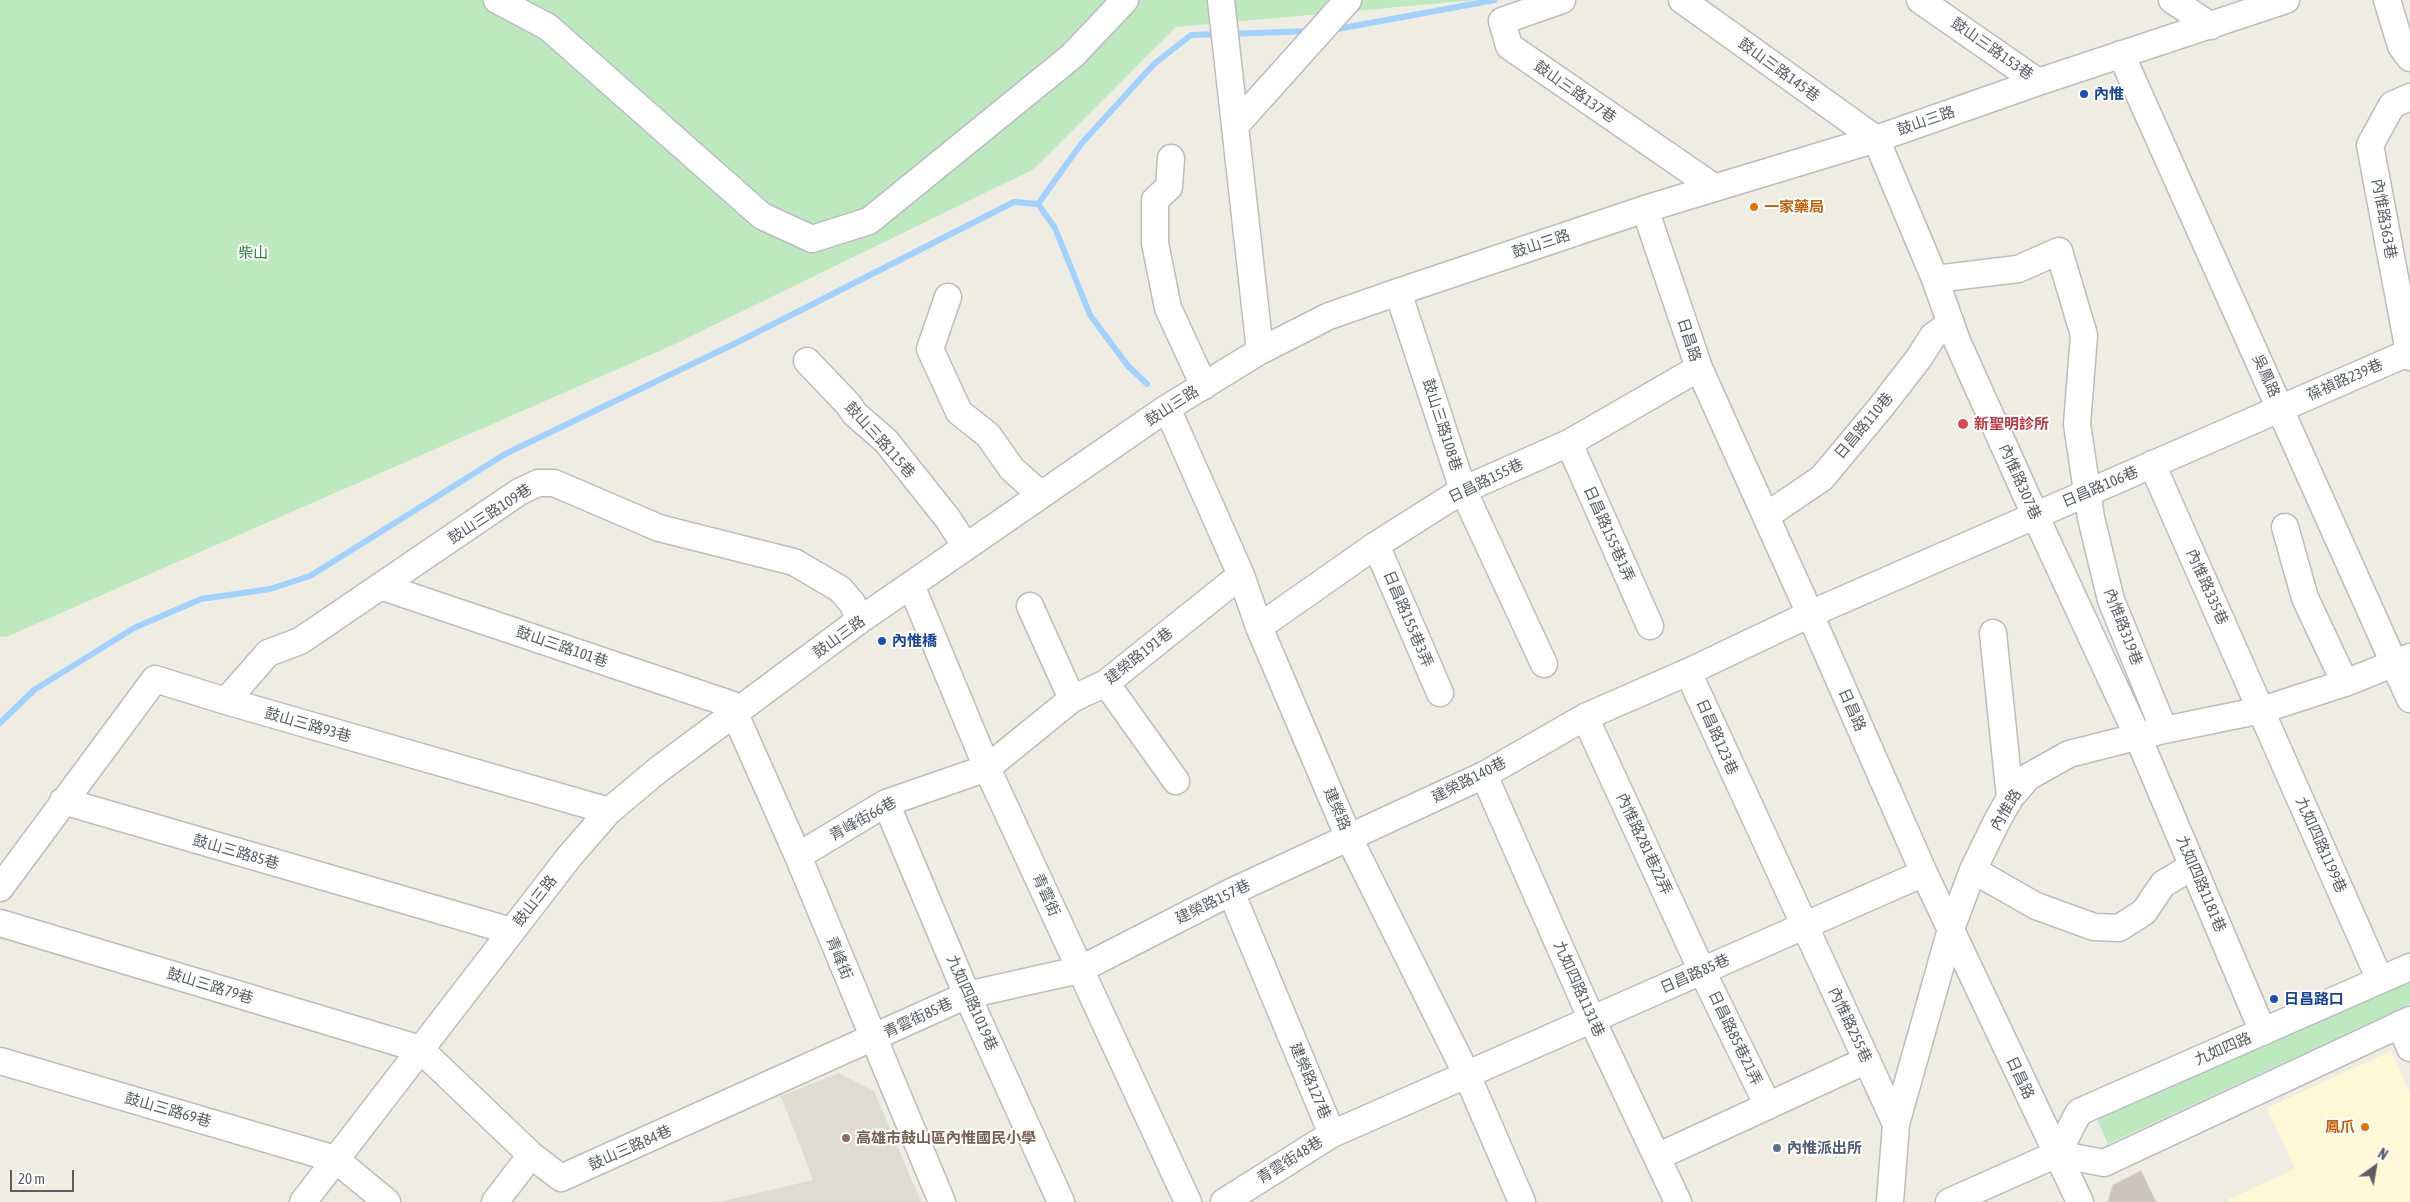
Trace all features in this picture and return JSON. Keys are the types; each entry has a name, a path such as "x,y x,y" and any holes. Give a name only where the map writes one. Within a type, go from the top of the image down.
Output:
{"street":[{"path":"497,0 548,27 762,216 812,239 869,221 1072,56 1125,0"},
{"name":"鼓山三路137巷","path":"1562,0 1502,21 1509,46 1715,188"},
{"name":"鼓山三路145巷","path":"1682,0 1876,139"},
{"name":"鼓山三路153巷","path":"1920,0 2038,82"},
{"path":"2172,0 2211,26"},
{"name":"鼓山三路","path":"303,1202 569,857 609,811 658,770 860,620 1167,408 1260,351 1330,316 1398,292 1645,209 1876,139 2038,82 2286,0"},
{"path":"2387,0 2401,46 2410,58"},
{"path":"1221,1 1260,351"},
{"path":"1235,126 1340,10"},
{"name":"吳鳳路","path":"2121,54 2280,409 2402,660 2410,699"},
{"name":"內惟路363巷","path":"2409,354 2370,145 2392,105 2410,97"},
{"name":"內惟路307巷","path":"1876,139 1935,279 1951,322 2035,515 2138,737"},
{"path":"1171,158 1169,186 1155,200 1155,242 1168,308 1204,386"},
{"name":"日昌路","path":"1645,209 1699,368 1924,873 2080,1202"},
{"name":"內惟路319巷","path":"1935,279 2018,269 2059,251 2084,335 2078,424 2087,492 2111,600 2164,730"},
{"name":"鼓山三路108巷","path":"1398,292 1463,490 1544,664"},
{"path":"948,297 930,349 959,412 988,435 1012,469 1041,496"},
{"name":"日昌路110巷","path":"1766,516 1822,478 1881,407 1919,358 1933,336 1951,322"},
{"name":"葆禎路239巷","path":"2280,409 2409,354"},
{"name":"鼓山三路115巷","path":"807,361 848,404 855,414 886,441 948,519 966,547"},
{"name":"日昌路155巷","path":"1259,627 1376,545 1463,490 1569,443 1699,368"},
{"name":"建榮路","path":"1167,408 1241,575 1259,627 1349,838 1467,1075 1522,1202"},
{"name":"日昌路106巷","path":"1810,614 2280,409"},
{"name":"日昌路155巷1弄","path":"1569,443 1650,626"},
{"name":"內惟路335巷","path":"2152,464 2262,710"},
{"name":"鼓山三路109巷","path":"226,701 268,653 300,641 383,587 519,492 538,483 554,483 659,528 794,562 840,588 852,603 860,620"},
{"path":"2285,527 2305,598 2345,683"},
{"name":"日昌路155巷3弄","path":"1376,545 1440,693"},
{"name":"建榮路191巷","path":"988,768 1072,699 1106,683 1241,575"},
{"name":"青雲街","path":"911,585 988,768 1188,1202"},
{"name":"鼓山三路101巷","path":"383,587 738,711"},
{"path":"1030,606 1072,699"},
{"path":"1688,672 1810,614"},
{"path":"1993,633 2010,798"},
{"name":"內惟路","path":"1890,1202 1896,1124 1950,929 1973,870 2010,798 2028,777 2069,754 2164,730 2262,710 2345,683 2402,660"},
{"name":"建榮路140巷","path":"1349,838 1484,775 1586,717 1688,672"},
{"name":"日昌路123巷","path":"1688,672 1803,926"},
{"name":"鼓山三路93巷","path":"63,801 156,678 226,701 609,811"},
{"path":"1106,683 1176,781"},
{"name":"九如四路1199巷","path":"2262,710 2380,980"},
{"name":"青峰街","path":"738,711 942,1202"},
{"name":"內惟路281巷22弄","path":"1586,717 1702,971"},
{"name":"九如四路1181巷","path":"2138,737 2263,1032"},
{"name":"青峰街66巷","path":"798,856 886,803 988,768"},
{"name":"九如四路1131巷","path":"1484,775 1592,1020 1678,1202"},
{"path":"0,888 63,801"},
{"name":"鼓山三路85巷","path":"63,801 511,932"},
{"name":"九如四路1019巷","path":"886,803 968,995 1061,1202"},
{"name":"建榮路157巷","path":"1080,970 1231,892 1349,838"},
{"path":"1973,870 2036,906 2094,927 2119,928 2144,912 2162,884 2193,866"},
{"name":"日昌路85巷","path":"1467,1075 1924,873"},
{"name":"建榮路127巷","path":"1231,892 1332,1134 1467,1075"},
{"name":"鼓山三路79巷","path":"0,923 420,1049"},
{"name":"內惟路255巷","path":"1803,926 1896,1124"},
{"name":"九如四路","path":"2057,1154 2079,1112 2410,967"},
{"name":"青雲街85巷","path":"873,1039 968,995 1080,970"},
{"name":"日昌路85巷21弄","path":"1702,971 1768,1106"},
{"path":"1949,1202 2057,1154 2104,1163 2405,1022 2410,1048"},
{"name":"鼓山三路84巷","path":"420,1049 531,1155 562,1178 873,1039"},
{"path":"1657,1157 1867,1060"},
{"name":"鼓山三路69巷","path":"0,1061 335,1159"},
{"name":"青雲街48巷","path":"1224,1202 1332,1134"},
{"path":"495,1202 531,1155"},
{"path":"335,1159 387,1202"}],"shaded area":[{"path":"2391,1051 2410,1093 2410,1202 2230,1202 2229,1199 2295,1169 2267,1108"},
{"name":"高雄市鼓山區內惟國民小學","path":"839,1073 874,1091 921,1202 719,1202 813,1180 781,1096"}],"green space":[{"name":"柴山","path":"0,0 1476,0 1176,27 1034,169 675,344 6,637 0,636"},
{"path":"2410,974 2410,1004 2108,1144 2097,1119"}],"building":[{"path":"2141,1171 2156,1202 2108,1202 2113,1185"}],"waterway":[{"path":"1332,30 1495,0"},
{"path":"1229,34 1309,31"},
{"path":"0,723 34,690 134,628 201,599 270,589 310,576 505,454 736,343 1014,202 1038,204 1081,144 1154,64 1191,35 1219,34"},
{"path":"1038,204 1055,228 1090,315 1128,366 1147,384"}],"place":[{"name":"內惟","path":"2084,94"},
{"name":"一家藥局","path":"1754,207"},
{"name":"新聖明診所","path":"1963,424"},
{"name":"內惟橋","path":"882,641"},
{"name":"日昌路口","path":"2274,999"},
{"name":"鳳爪","path":"2365,1127"},
{"name":"高雄市鼓山區內惟國民小學","path":"846,1138"},
{"name":"內惟派出所","path":"1777,1148"}]}
